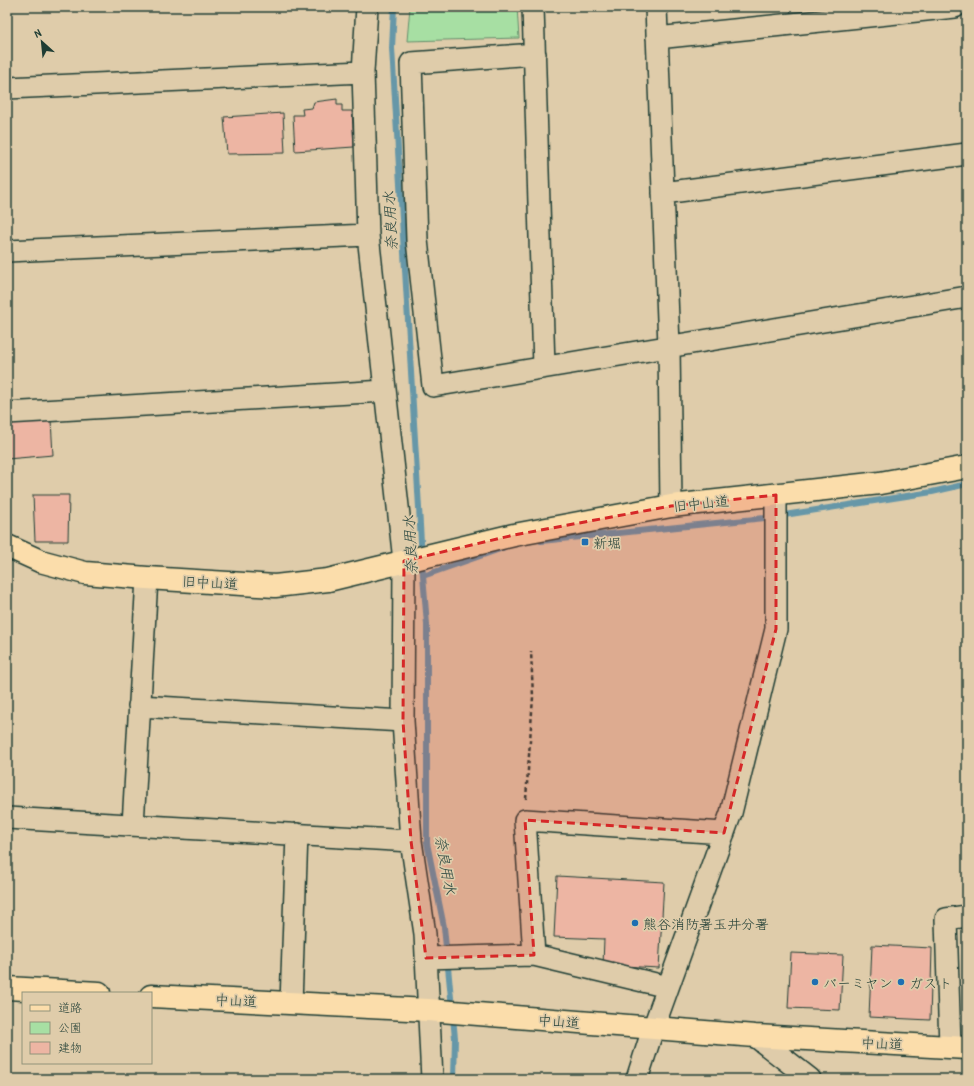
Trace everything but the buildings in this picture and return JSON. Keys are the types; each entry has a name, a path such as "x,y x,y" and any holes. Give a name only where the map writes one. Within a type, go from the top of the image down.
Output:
{"main road":[{"name":"旧中山道","path":"7,546 40,561 85,573 275,586 328,580 514,535 671,506 880,483 967,467"},
{"path":"7,988 81,992"},
{"name":"中山道","path":"152,996 433,1010 653,1029 959,1048"}],"street":[{"path":"367,7 363,72 368,235 385,390 410,560 403,721 411,841 425,934 433,957 432,1079"},
{"path":"533,7 544,367"},
{"path":"656,7 669,346 671,506"},
{"path":"657,38 955,7"},
{"path":"535,54 411,63 417,240 433,386 967,297"},
{"path":"7,88 363,72"},
{"path":"663,193 967,154"},
{"path":"7,251 368,235"},
{"path":"7,414 385,390"},
{"path":"637,1079 653,1029 731,813 776,629 776,495"},
{"path":"133,825 147,578"},
{"path":"139,706 403,721"},
{"path":"7,818 411,841"},
{"path":"534,955 524,820 724,833"},
{"path":"291,1003 297,834"},
{"path":"959,1048 946,919 967,916"},
{"path":"433,957 534,955 668,987"},
{"path":"755,1036 810,1079"}],"path":[{"path":"524,820 533,697 531,652"}],"highlighted area":[{"path":"776,495 776,629 724,833 525,820 534,955 426,958 411,841 403,721 404,561 514,535 671,506"}],"green space":[{"path":"410,7 517,7 519,38 407,41"}],"waterway":[{"name":"奈良用水","path":"394,7 392,48 427,624 427,843 444,927 455,1038 454,1079"},
{"path":"541,541 765,518 932,492 967,484"},
{"path":"423,576 503,548"}],"place":[{"name":"新堀","path":"585,542"},
{"name":"熊谷消防署玉井分署","path":"635,923"},
{"name":"バーミヤン","path":"815,982"},
{"name":"ガスト","path":"901,982"}]}
